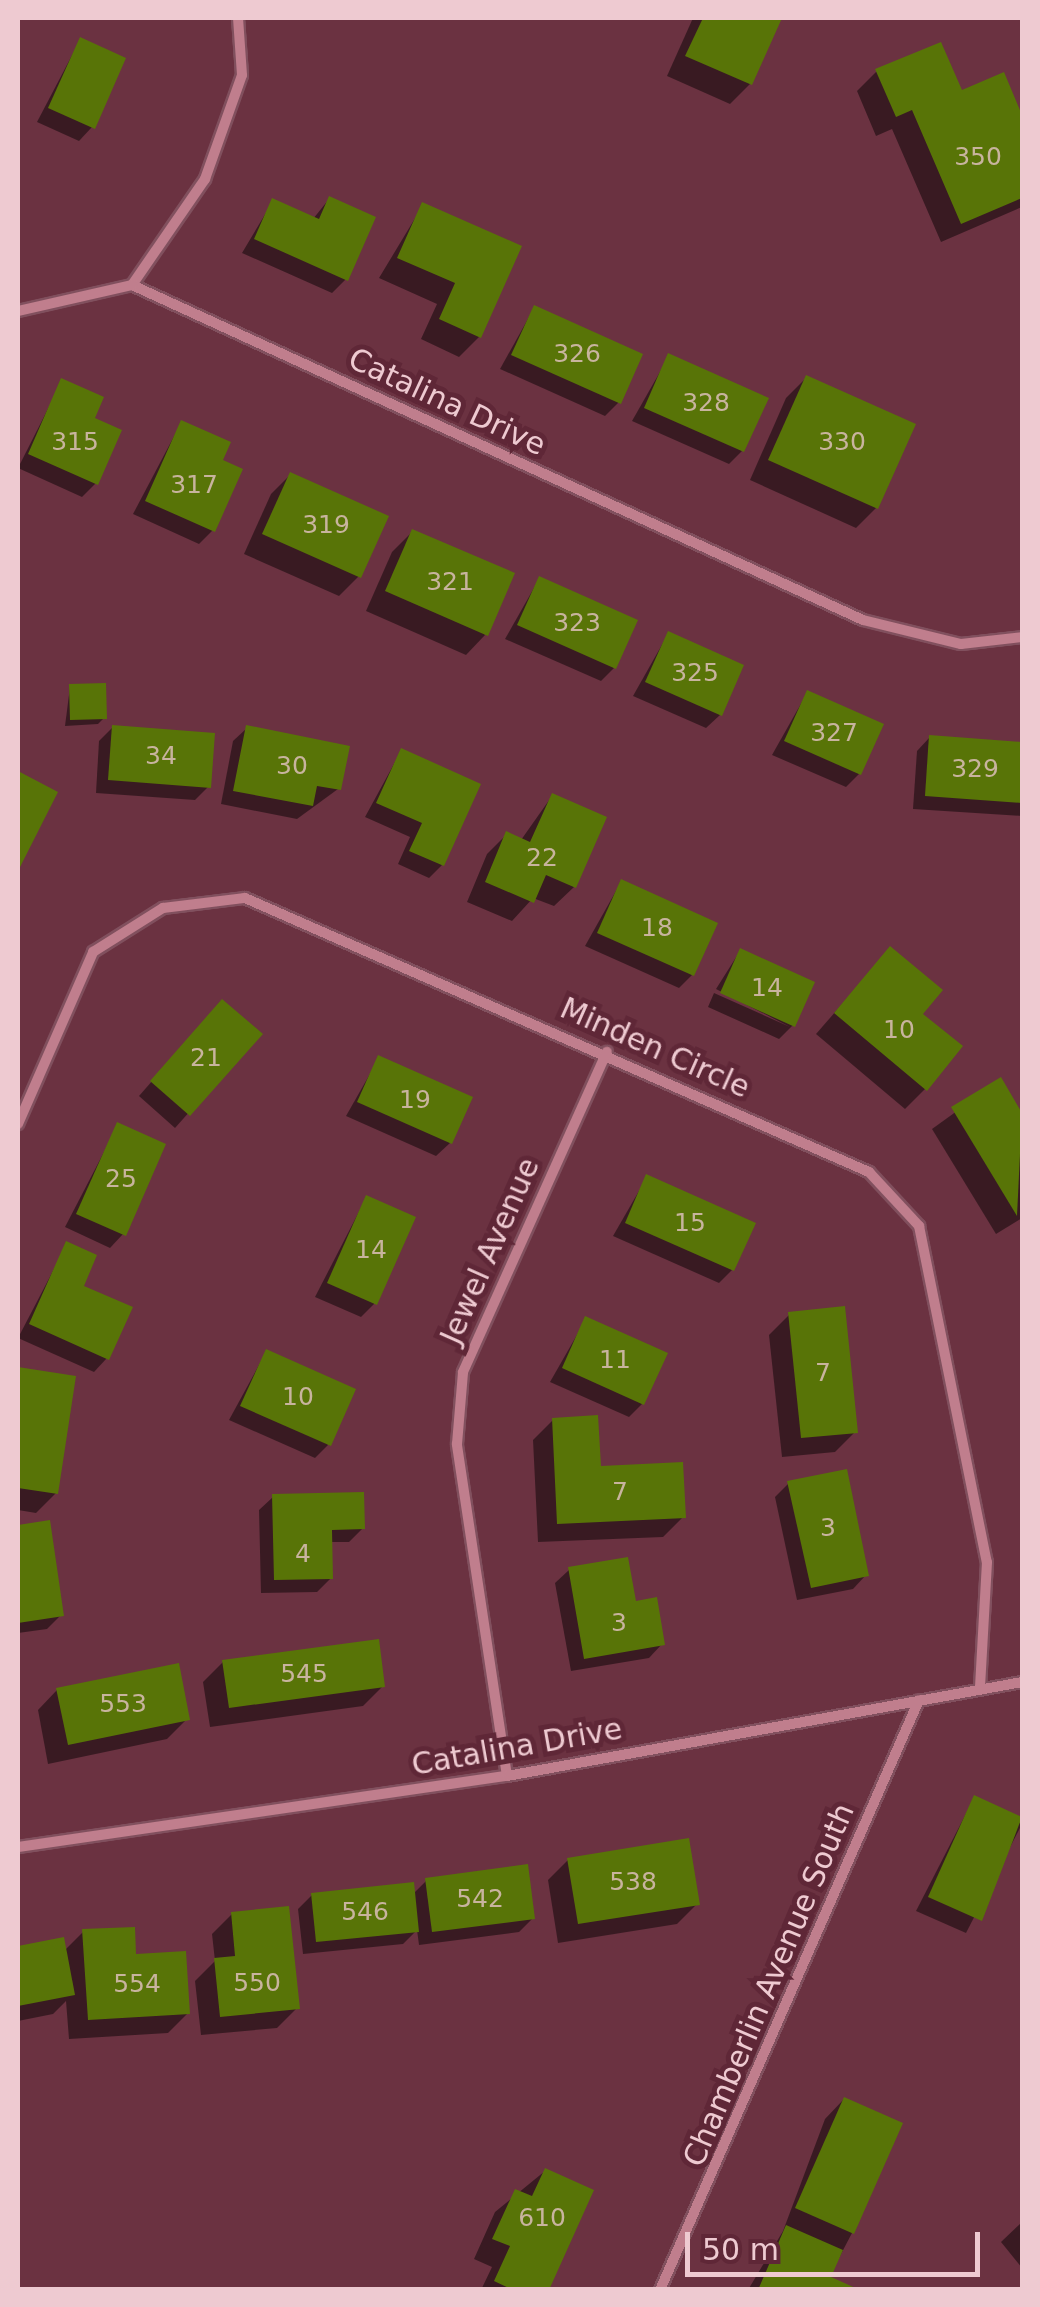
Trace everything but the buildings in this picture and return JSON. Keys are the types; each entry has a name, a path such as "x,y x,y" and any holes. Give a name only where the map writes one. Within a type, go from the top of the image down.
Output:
{"street":[{"path":"18,311 132,285 206,179 242,74 238,18"},
{"name":"Catalina Drive","path":"132,285 863,620 961,644 1022,637"},
{"name":"Minden Circle","path":"18,1124 93,952 163,908 245,898 607,1052 869,1172 919,1226 986,1562 980,1688"},
{"name":"Jewel Avenue","path":"507,1776 457,1444 463,1372 607,1052"},
{"name":"Catalina Drive","path":"18,1847 507,1776 1022,1682"},
{"name":"Chamberlin Avenue South","path":"660,2290 919,1700"}]}
